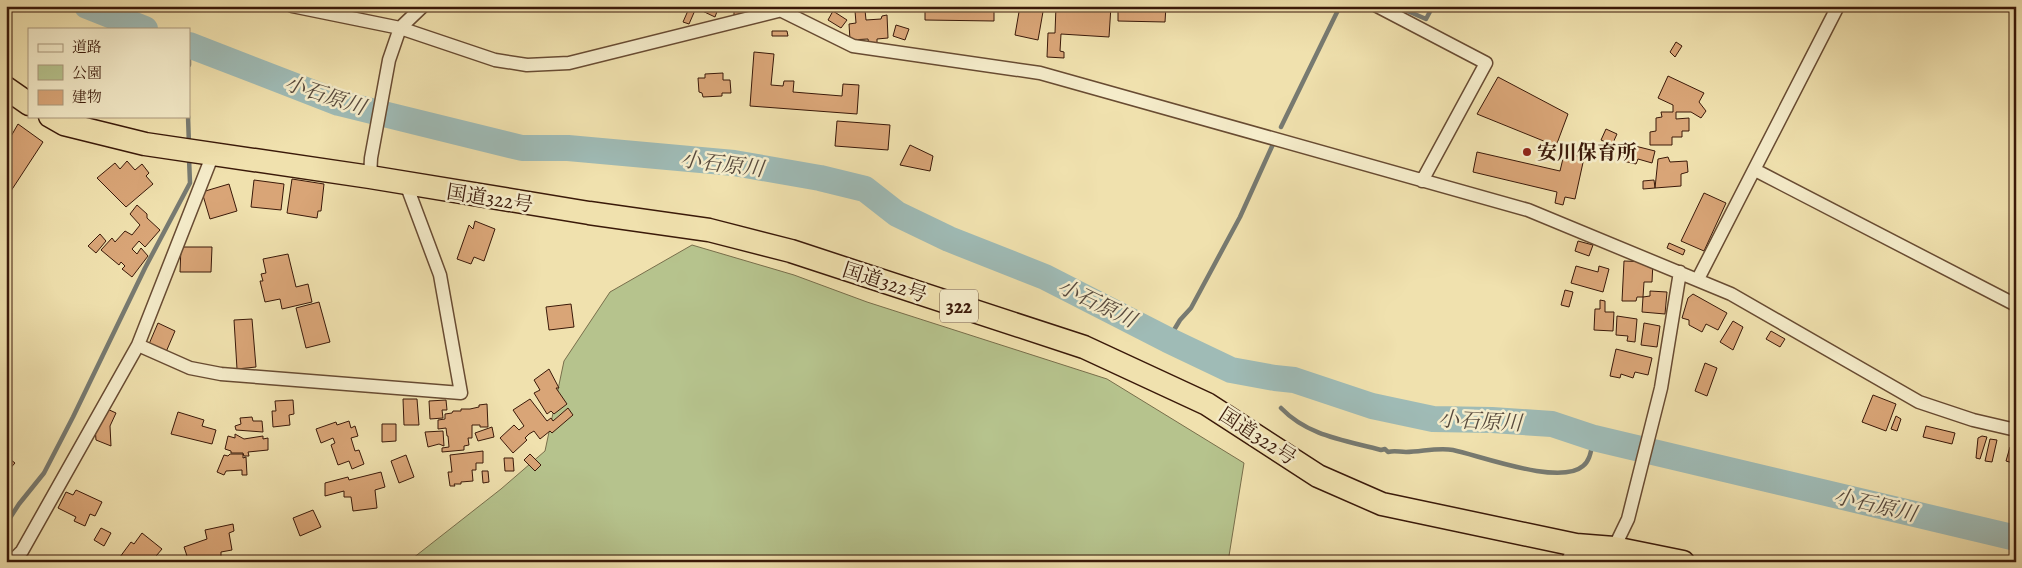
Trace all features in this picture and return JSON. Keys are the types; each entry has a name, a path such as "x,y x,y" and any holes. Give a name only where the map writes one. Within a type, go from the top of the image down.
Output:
{"highway":[{"path":"6,88 28,103"},
{"name":"国道322号","path":"54,118 64,124 145,144 207,153 370,168 406,184 709,230 791,251 1084,348 1207,404 1318,476 1382,504 1572,553 1614,548 1683,562"}],"street":[{"path":"292,6 400,28 495,60 536,64 569,63 776,9 798,6"},
{"path":"370,168 389,60 400,28 423,6"},
{"path":"1377,6 1486,63 1422,181"},
{"path":"1698,279 1838,6"},
{"path":"776,9 853,46 1040,73 1528,210 1732,294 1919,402 1974,420 2016,430"},
{"path":"11,562 22,551 138,345 207,153"},
{"path":"1755,170 2016,305"},
{"path":"138,345 190,368 221,374 461,393 440,275 406,184"},
{"path":"1614,548 1628,519 1661,388 1680,272"}],"green space":[{"path":"692,245 794,275 867,302 1107,379 1244,463 1228,562 408,562 501,489 545,451 564,361 610,292"}],"building":[{"path":"690,6 719,6 715,17 696,8 689,24 683,22"},
{"path":"734,6 750,6 750,17 734,18"},
{"path":"930,6 994,6 994,21 925,20 925,8"},
{"path":"1020,6 1044,6 1038,40 1015,35"},
{"path":"1056,6 1111,6 1109,37 1061,34 1060,51 1064,52 1064,58 1047,57 1048,33 1055,33"},
{"path":"1118,6 1166,6 1165,22 1118,21"},
{"path":"865,10 866,20 881,19 882,16 887,15 888,38 877,39 877,45 869,46 868,39 850,40 849,24 856,23 855,11"},
{"path":"833,11 847,20 841,28 828,20"},
{"path":"896,25 909,29 905,40 893,36"},
{"path":"772,31 787,31 788,36 772,36"},
{"path":"1676,42 1682,46 1675,57 1670,52"},
{"path":"754,52 774,54 771,85 783,86 784,81 794,81 793,92 842,96 843,84 859,85 857,114 750,106"},
{"path":"723,73 723,80 730,80 731,93 722,93 722,96 703,97 702,93 699,92 698,78 705,78 705,74"},
{"path":"1668,76 1704,93 1699,102 1706,111 1701,118 1691,112 1676,112 1676,119 1689,118 1689,131 1682,131 1682,137 1672,137 1672,145 1650,145 1650,132 1656,131 1656,118 1662,117 1661,112 1673,112 1673,105 1658,98"},
{"path":"1498,77 1568,114 1556,146 1477,114"},
{"path":"837,121 890,125 888,150 835,146"},
{"path":"18,124 43,142 7,197 6,145"},
{"path":"1606,129 1617,134 1612,145 1601,140"},
{"path":"1627,144 1655,151 1652,163 1638,159 1636,164 1623,161"},
{"path":"910,145 933,156 930,171 900,165"},
{"path":"1566,146 1576,148 1574,155 1584,158 1575,199 1565,197 1563,205 1555,203 1557,192 1473,172 1477,152 1560,171"},
{"path":"1668,157 1670,162 1687,161 1688,172 1681,174 1681,186 1655,188 1658,159"},
{"path":"127,161 135,170 142,164 149,173 146,176 153,184 126,207 97,178 115,163 120,169"},
{"path":"292,179 324,184 321,211 318,211 317,218 287,213"},
{"path":"254,180 284,184 281,210 251,207"},
{"path":"1654,180 1655,188 1643,189 1643,181"},
{"path":"229,184 237,211 210,219 202,192"},
{"path":"1704,193 1726,203 1704,251 1681,241"},
{"path":"137,205 160,230 145,247 139,241 132,249 137,254 141,248 148,256 132,277 122,269 125,266 121,262 119,265 101,250 112,238 115,242 125,231 132,235 140,225 130,214"},
{"path":"475,221 495,229 484,261 474,257 471,264 457,259 469,225 473,229"},
{"path":"100,234 106,241 96,253 88,246"},
{"path":"1578,241 1593,245 1589,256 1575,251"},
{"path":"1669,243 1685,250 1683,255 1667,248"},
{"path":"181,247 212,247 211,272 180,272"},
{"path":"288,254 296,287 308,284 312,302 282,309 280,299 265,302 260,281 263,281 261,274 266,273 263,259"},
{"path":"1624,261 1653,262 1652,282 1644,282 1643,297 1637,297 1636,301 1622,301"},
{"path":"1576,266 1598,272 1599,266 1609,269 1603,292 1571,283"},
{"path":"1565,290 1573,292 1569,307 1561,305"},
{"path":"1650,291 1667,292 1665,314 1642,312 1643,297 1650,296"},
{"path":"1693,294 1727,313 1718,330 1706,324 1702,332 1689,325 1689,320 1682,318 1688,298"},
{"path":"1600,300 1605,301 1605,312 1614,312 1613,331 1594,330 1595,309 1600,309"},
{"path":"319,302 330,342 306,348 296,308"},
{"path":"571,304 574,327 549,330 546,307"},
{"path":"1617,316 1637,319 1635,342 1627,341 1628,336 1616,335"},
{"path":"252,319 256,367 237,369 234,320"},
{"path":"1733,321 1743,327 1733,350 1720,342"},
{"path":"158,323 175,331 166,352 149,344"},
{"path":"1644,323 1660,326 1657,347 1641,345"},
{"path":"1771,331 1785,339 1780,347 1766,339"},
{"path":"1616,349 1652,358 1648,375 1635,372 1633,378 1621,374 1620,378 1610,376"},
{"path":"1705,363 1717,368 1707,396 1695,391"},
{"path":"549,369 559,388 556,388 567,404 554,414 551,411 547,414 534,393 540,390 534,380"},
{"path":"1873,395 1896,404 1886,431 1862,422"},
{"path":"403,399 417,399 419,425 404,425"},
{"path":"530,399 547,421 551,418 553,421 568,408 573,415 552,433 550,431 540,439 534,431 529,434 525,438 527,440 513,453 500,438 514,425 519,430 524,426 513,410"},
{"path":"293,400 294,414 289,415 290,425 273,427 272,411 276,411 275,401"},
{"path":"446,400 447,410 442,410 443,418 430,419 429,401"},
{"path":"487,404 488,427 472,425 472,438 468,438 469,445 464,446 464,450 442,452 442,448 449,447 448,436 446,428 438,429 438,420 445,419 445,414 452,413 453,411 461,411 461,409 470,409"},
{"path":"105,408 116,413 110,426 111,446 96,440 95,427"},
{"path":"178,412 204,420 202,426 216,430 212,444 171,434"},
{"path":"1896,416 1901,419 1897,431 1891,429"},
{"path":"252,417 253,421 262,421 263,432 236,430 235,426 241,424 240,418"},
{"path":"349,421 351,428 355,426 358,436 351,438 355,451 359,450 364,464 352,469 349,461 338,465 331,445 335,443 333,438 321,443 316,429 336,422 337,425"},
{"path":"382,424 396,424 396,441 382,442"},
{"path":"1926,426 1955,433 1952,444 1923,437"},
{"path":"492,427 494,437 478,441 475,433"},
{"path":"443,431 444,446 439,444 428,447 425,432"},
{"path":"235,434 244,439 263,436 263,439 268,438 268,450 248,452 249,456 244,456 243,453 231,453 231,451 225,449 228,436 235,438"},
{"path":"1982,436 1987,437 1980,459 1976,458 1978,438"},
{"path":"1990,439 1997,440 1992,462 1985,461"},
{"path":"2015,442 2016,464 2006,461 2010,447 2014,448"},
{"path":"483,451 483,463 476,463 476,470 472,470 473,481 461,482 461,484 450,486 448,472 452,472 450,455"},
{"path":"230,454 243,454 243,458 246,457 247,475 242,475 242,470 226,471 224,475 217,472 224,455 228,456"},
{"path":"530,454 541,465 535,471 524,460"},
{"path":"406,455 414,477 399,483 391,461"},
{"path":"6,456 15,463 6,473"},
{"path":"504,458 513,458 514,471 505,471"},
{"path":"482,471 488,471 489,482 483,483"},
{"path":"381,472 385,487 375,490 377,508 353,511 351,497 344,497 344,491 325,496 325,483 348,477 349,480"},
{"path":"76,490 102,502 95,516 90,514 85,526 74,521 76,517 58,508 66,492 73,495"},
{"path":"313,510 321,527 300,536 293,518"},
{"path":"233,524 234,531 229,533 232,550 221,552 221,562 183,562 182,558 187,556 184,547 207,539 205,530"},
{"path":"101,528 111,533 104,546 94,540"},
{"path":"142,533 162,549 151,562 117,561 131,542 134,544"}],"waterway":[{"name":"小石原川","path":"87,6 142,28"},
{"path":"1281,127 1340,6"},
{"path":"1396,6 1426,19 1433,6"},
{"name":"小石原川","path":"190,45 339,103 522,148 568,148 734,163 820,178 865,189 897,214 949,239 1045,277 1231,370 1294,380 1372,406 1433,419 1552,424 1594,438 2016,538"},
{"path":"188,118 189,145"},
{"path":"1168,340 1180,320 1191,308 1240,217 1274,142"},
{"path":"6,524 19,504 44,473 73,417 145,268 190,183 189,158"},
{"path":"1281,408 1303,425 1327,436 1381,450 1385,449 1388,452 1447,449 1520,468 1557,473 1572,471 1583,466 1589,457 1594,438"}],"place":[{"name":"安川保育所","path":"1527,152"}]}
